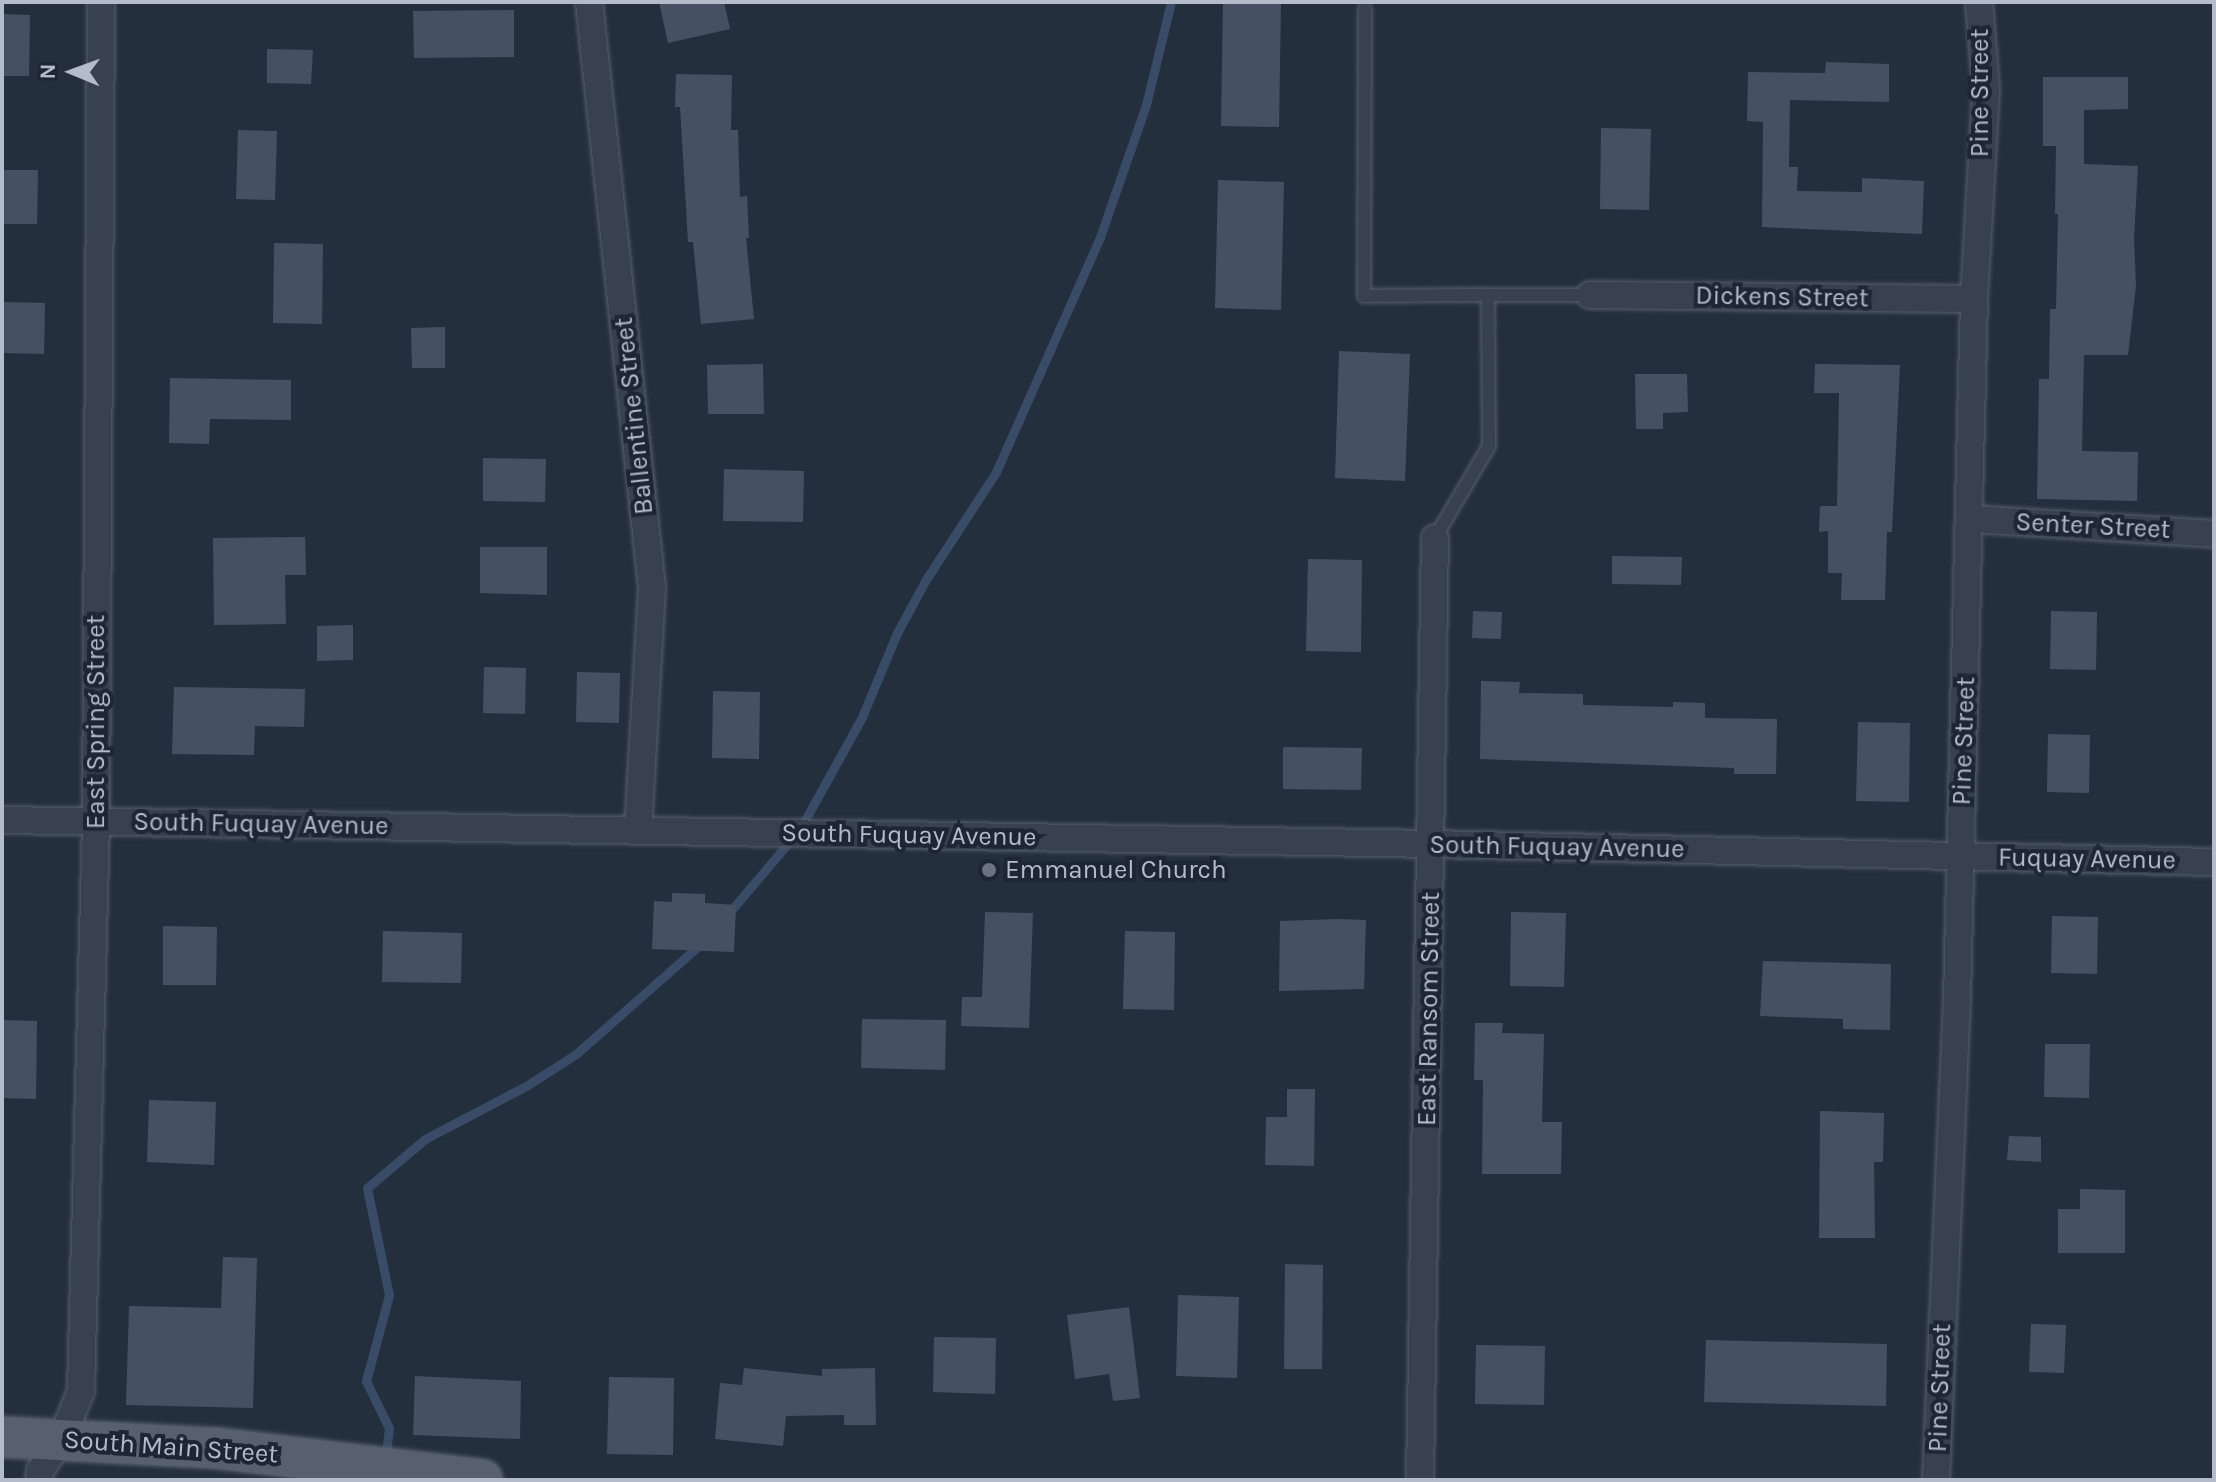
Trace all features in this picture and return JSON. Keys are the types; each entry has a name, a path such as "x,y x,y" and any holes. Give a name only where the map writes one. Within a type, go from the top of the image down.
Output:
{"main road":[{"name":"South Main Street","path":"2,1437 215,1448 482,1480"}],"street":[{"name":"East Spring Street","path":"39,1480 40,1471 62,1438 81,1391 96,821 101,2"},
{"name":"Ballentine Street","path":"589,2 652,588 638,831"},
{"name":"Pine Street","path":"1936,1480 1971,519 1974,299 1986,88 1979,2"},
{"name":"Dickens Street","path":"1590,295 1974,299"},
{"name":"Senter Street","path":"1971,519 2214,534"},
{"name":"East Ransom Street","path":"1420,1480 1435,538"},
{"name":"South Fuquay Avenue","path":"2,820 1960,855"},
{"name":"Fuquay Avenue","path":"1960,855 2214,862"}],"lane":[{"path":"1365,9 1364,296 1590,295"},
{"path":"1435,538 1489,446 1488,295"}],"building":[{"path":"659,2 724,2 730,29 668,43"},
{"path":"1223,2 1281,2 1279,127 1221,126"},
{"path":"514,10 514,57 414,58 413,11"},
{"path":"2,14 30,15 29,76 2,76"},
{"path":"267,49 313,50 311,84 267,83"},
{"path":"1826,62 1889,64 1889,102 1790,100 1789,167 1798,167 1797,191 1862,192 1862,178 1924,181 1922,234 1762,227 1763,122 1747,121 1748,72 1825,73"},
{"path":"676,74 732,75 731,130 738,130 740,197 747,196 749,238 746,238 754,319 701,324 693,242 688,242 680,107 675,107"},
{"path":"2043,77 2128,77 2128,109 2084,110 2084,164 2138,166 2134,239 2136,286 2128,355 2084,355 2082,451 2138,452 2137,501 2037,499 2039,379 2049,379 2050,309 2056,309 2058,214 2055,214 2056,146 2043,146"},
{"path":"1601,128 1651,129 1649,210 1600,209"},
{"path":"238,130 277,131 275,200 236,199"},
{"path":"2,170 38,170 37,224 2,224"},
{"path":"1218,180 1284,182 1281,310 1215,308"},
{"path":"274,243 323,244 322,324 273,323"},
{"path":"2,302 45,303 44,354 2,353"},
{"path":"445,327 445,368 412,368 411,328"},
{"path":"1339,351 1410,354 1405,481 1335,478"},
{"path":"763,364 764,414 708,414 707,365"},
{"path":"1815,364 1900,365 1892,532 1887,532 1885,600 1841,600 1842,573 1828,573 1828,531 1819,532 1820,506 1837,506 1839,393 1814,393"},
{"path":"1635,374 1687,374 1688,412 1663,413 1663,429 1636,429"},
{"path":"170,378 291,380 291,420 210,419 209,444 169,443"},
{"path":"483,458 546,459 545,502 483,501"},
{"path":"724,469 804,471 803,522 723,521"},
{"path":"305,537 306,575 285,575 286,624 214,625 213,538"},
{"path":"480,547 547,547 547,595 480,593"},
{"path":"1612,556 1682,557 1681,585 1612,584"},
{"path":"1308,559 1362,560 1361,652 1306,651"},
{"path":"1473,611 1502,612 1501,639 1472,638"},
{"path":"2051,611 2097,612 2096,670 2050,669"},
{"path":"353,625 353,660 317,661 317,626"},
{"path":"484,667 526,668 525,714 483,713"},
{"path":"577,672 620,673 619,723 576,722"},
{"path":"1481,681 1520,682 1519,693 1583,694 1583,705 1673,707 1673,702 1705,703 1705,718 1777,719 1776,774 1734,774 1734,768 1480,759"},
{"path":"174,687 305,689 304,727 255,726 254,755 172,754"},
{"path":"713,691 760,692 759,759 712,758"},
{"path":"1858,722 1910,723 1909,802 1856,801"},
{"path":"2048,734 2090,735 2089,793 2047,792"},
{"path":"1283,747 1362,748 1361,790 1283,789"},
{"path":"672,893 705,894 705,903 736,905 734,952 652,949 654,901 672,902"},
{"path":"985,912 1033,913 1029,1028 961,1026 962,997 982,997"},
{"path":"1511,912 1566,913 1564,987 1510,986"},
{"path":"2052,916 2098,917 2097,974 2051,973"},
{"path":"1366,920 1364,989 1279,991 1280,921"},
{"path":"163,926 217,927 216,985 163,985"},
{"path":"383,931 462,933 461,983 382,982"},
{"path":"1125,931 1175,932 1174,1010 1123,1009"},
{"path":"1763,961 1891,964 1890,1030 1843,1029 1843,1019 1760,1016"},
{"path":"862,1019 946,1020 945,1070 861,1068"},
{"path":"2,1020 37,1021 36,1099 2,1098"},
{"path":"1475,1023 1503,1023 1502,1033 1544,1034 1542,1122 1562,1122 1561,1174 1482,1174 1483,1080 1474,1080"},
{"path":"2045,1044 2090,1044 2089,1098 2044,1097"},
{"path":"1287,1089 1315,1089 1314,1166 1265,1165 1266,1117 1287,1117"},
{"path":"149,1100 216,1102 214,1165 147,1162"},
{"path":"1820,1111 1884,1113 1883,1162 1874,1162 1875,1238 1819,1238"},
{"path":"2009,1136 2041,1137 2041,1162 2007,1160"},
{"path":"2080,1189 2125,1190 2125,1253 2058,1253 2058,1209 2080,1209"},
{"path":"223,1257 257,1258 253,1408 126,1405 129,1306 221,1308"},
{"path":"1285,1264 1323,1265 1322,1369 1284,1369"},
{"path":"1178,1295 1239,1297 1237,1378 1176,1376"},
{"path":"1129,1307 1140,1398 1113,1401 1109,1374 1075,1379 1067,1315"},
{"path":"2031,1324 2066,1325 2064,1373 2029,1372"},
{"path":"934,1337 996,1338 995,1394 933,1392"},
{"path":"1706,1340 1887,1344 1886,1406 1704,1402"},
{"path":"1476,1345 1545,1346 1544,1405 1475,1404"},
{"path":"744,1368 822,1376 822,1369 875,1368 876,1425 844,1425 844,1415 786,1416 783,1446 715,1439 720,1383 742,1385"},
{"path":"415,1376 521,1381 520,1439 413,1435"},
{"path":"609,1377 674,1378 673,1455 607,1454"}],"waterway":[{"path":"728,914 800,829 862,717 897,633 925,581 996,472 1100,237 1146,105 1171,2"},
{"path":"385,1461 389,1428 366,1381 389,1295 367,1188 425,1139 526,1086 576,1054 702,943"}],"place":[{"name":"Emmanuel Church","path":"989,870"}]}
